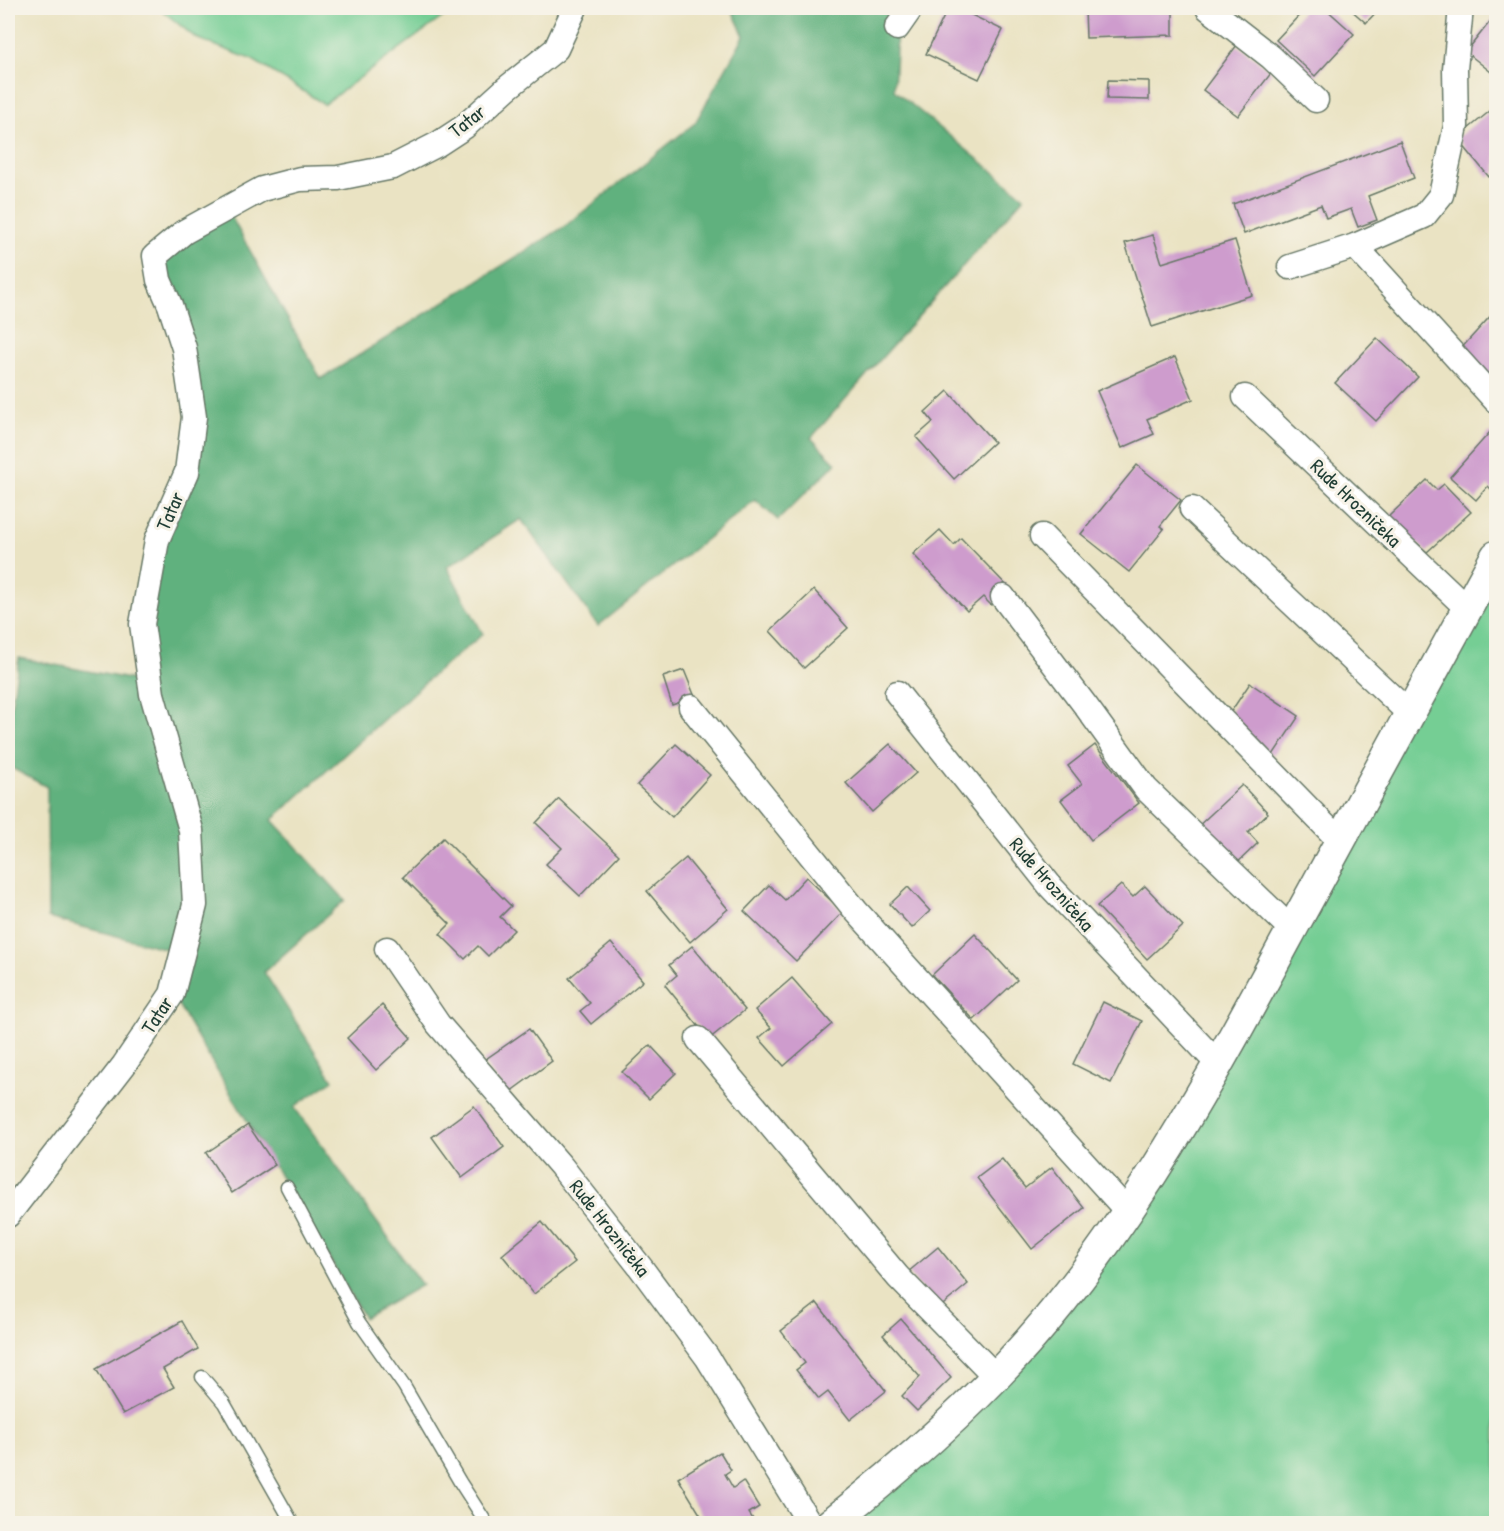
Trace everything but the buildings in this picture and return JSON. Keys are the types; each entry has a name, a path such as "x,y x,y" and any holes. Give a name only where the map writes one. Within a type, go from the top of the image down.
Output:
{"street":[{"name":"Tatar","path":"8,1215 123,1065 172,994 195,905 191,830 152,693 142,624 157,540 188,472 194,417 184,348 159,280 155,256 184,232 262,189 300,179 338,178 393,166 438,144 464,127 507,88 556,49 575,8"},
{"path":"897,28 911,8"},
{"path":"1208,8 1271,57 1316,100"},
{"path":"1290,267 1355,246 1424,216 1441,195 1456,126 1455,69 1461,8"},
{"path":"1355,246 1497,401"},
{"name":"Rude Hrozničeka","path":"1245,397 1468,609"},
{"path":"1192,509 1410,714"},
{"path":"1042,536 1341,841"},
{"path":"830,1524 884,1482 996,1377 1029,1342 1072,1288 1127,1211 1219,1065 1497,556"},
{"path":"1003,597 1146,789 1292,930"},
{"name":"Rude Hrozničeka","path":"897,693 1051,887 1219,1065"},
{"path":"691,707 856,910 1127,1211"},
{"name":"Rude Hrozničeka","path":"387,950 438,1024 561,1166 707,1357 810,1524"},
{"path":"698,1039 898,1277 996,1377"}],"lane":[{"path":"287,1187 359,1322 404,1386 487,1524"},
{"path":"202,1377 224,1403 293,1524"}],"green space":[{"path":"159,8 455,8 324,104 253,60 196,38"},
{"path":"731,8 911,8 897,28 894,90 1024,197 811,438 836,463 778,520 755,500 598,626 521,519 447,567 483,634 433,675 272,820 345,900 264,972 333,1080 294,1107 422,1285 364,1318 172,994 182,953 48,918 47,787 8,766 8,727 19,658 150,683 142,624 194,417 155,256 227,209 321,379 564,227 695,123 744,36"},
{"path":"1496,567 1496,1523 832,1524 1075,1291"}]}
